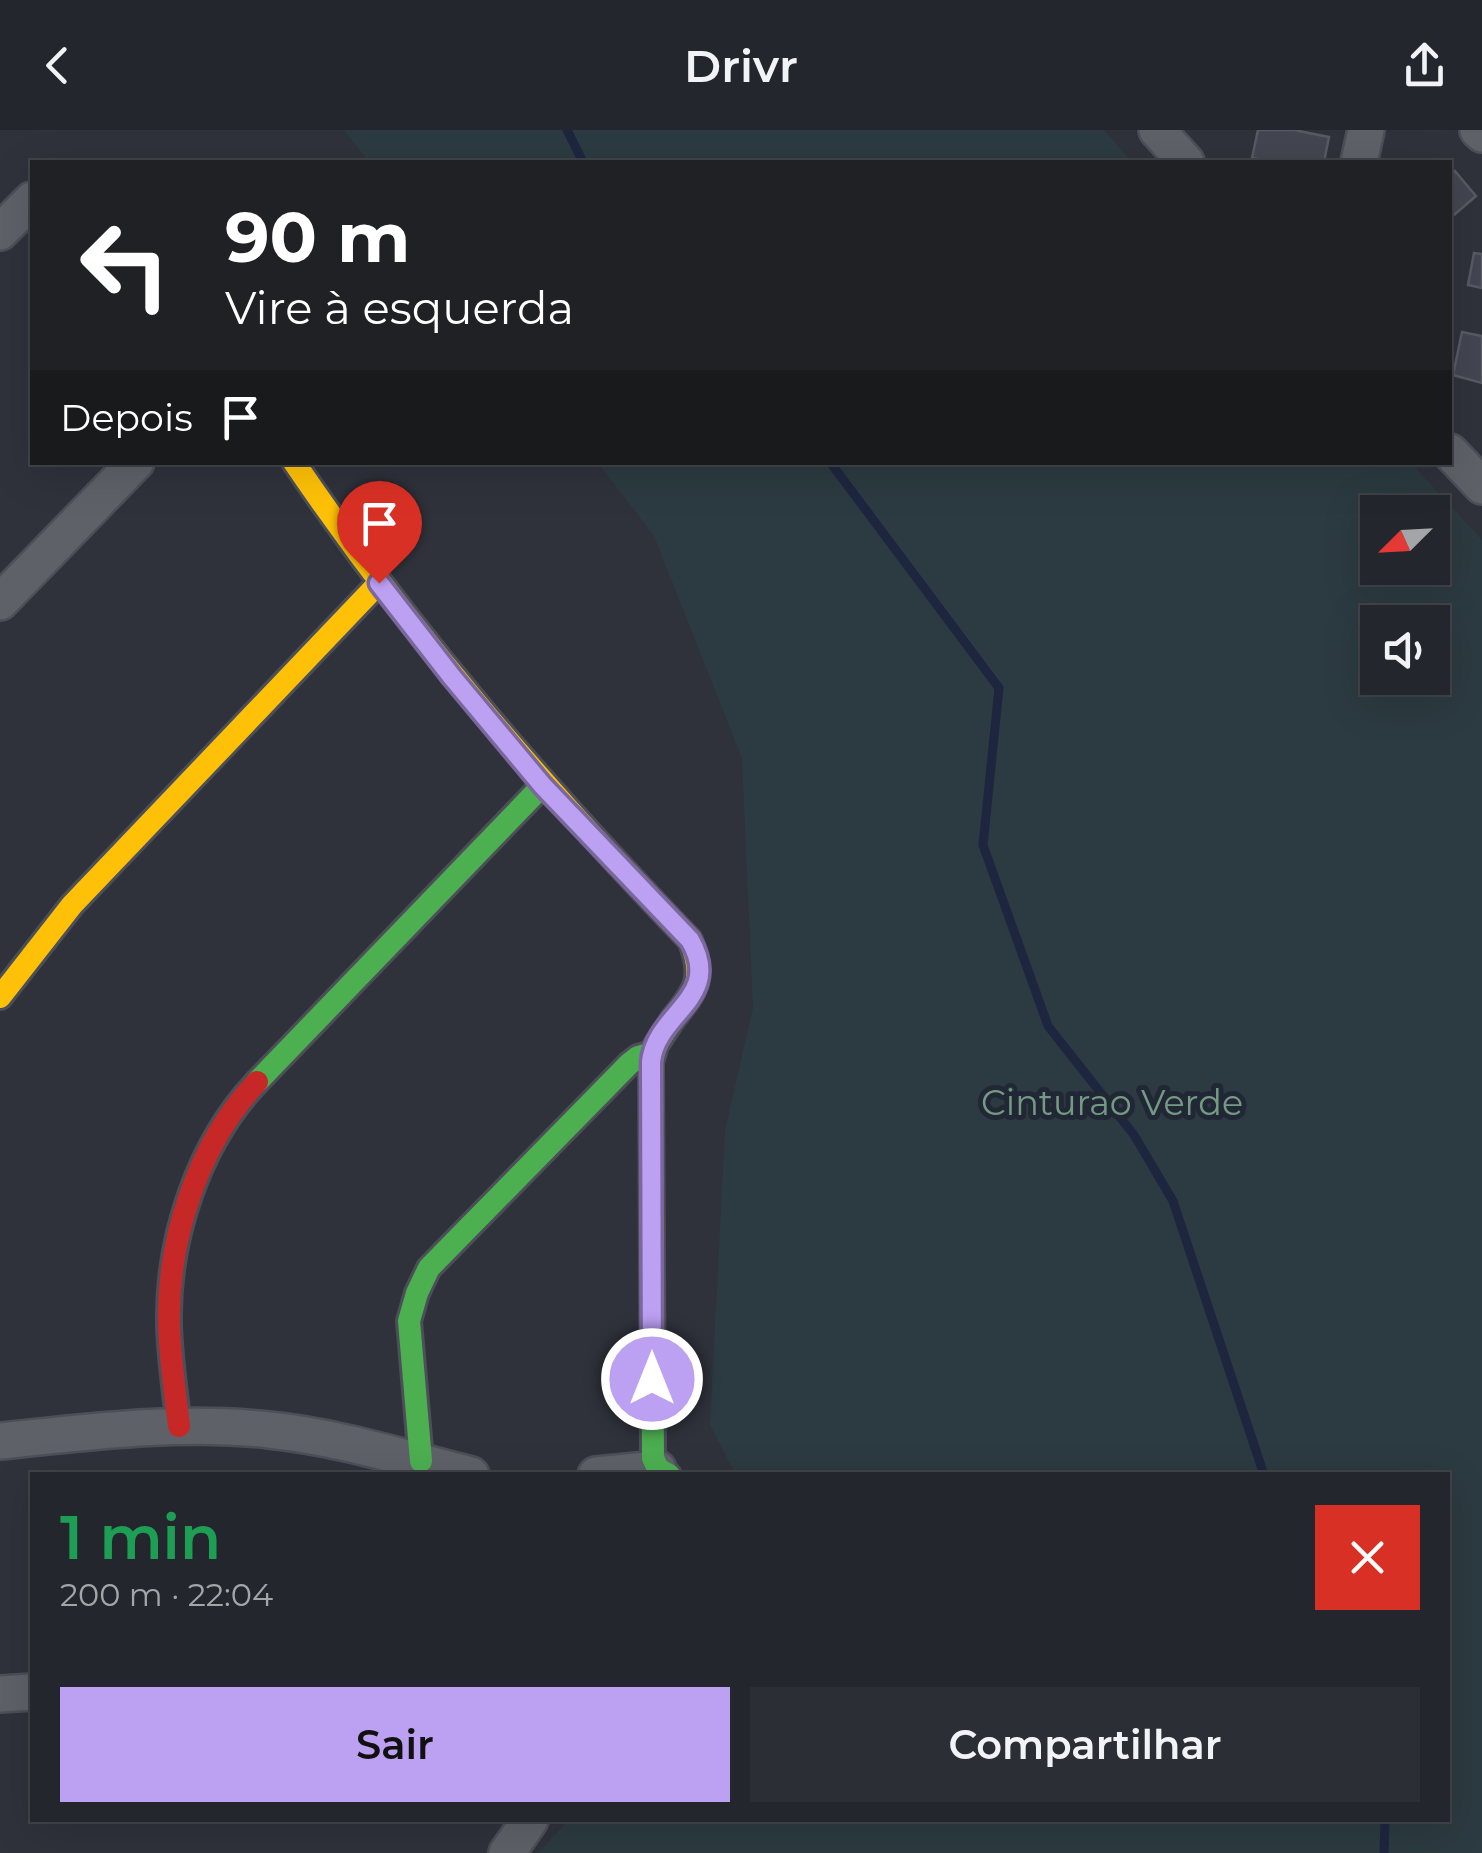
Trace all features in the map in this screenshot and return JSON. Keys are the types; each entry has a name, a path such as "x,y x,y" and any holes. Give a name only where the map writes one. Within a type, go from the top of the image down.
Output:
{"street":[{"path":"1157,130 1184,160"},
{"path":"1360,160 1366,130"},
{"path":"1452,454 1482,486"},
{"path":"0,602 133,465"},
{"path":"296,465 379,583 452,677 543,786 696,950 700,972 694,994 660,1036 652,1053 653,1458 664,1472"},
{"path":"0,997 72,905 379,583"},
{"path":"179,1426 169,1313 171,1276 187,1202 218,1133 239,1101 543,786"},
{"path":"421,1461 409,1321 422,1279 628,1064 652,1053"},
{"path":"0,1441 179,1426 266,1429 366,1446 460,1472"},
{"path":"0,1694 30,1692"},
{"path":"507,1853 529,1822"}],"green space":[{"path":"344,130 1104,130 1130,160 367,160"},
{"name":"Cinturao Verde","path":"600,465 1413,465 1441,495 1360,495 1360,585 1450,585 1450,505 1482,540 1482,1853 538,1853 567,1822 1450,1822 1450,1472 734,1472 710,1425 725,1130 753,1008 742,758 654,536"}],"building":[{"path":"1258,130 1294,130 1329,137 1324,160 1252,158"},
{"path":"1455,171 1476,196 1454,215 1452,212"},
{"path":"1474,253 1482,254 1482,288 1468,285"},
{"path":"1462,332 1482,336 1482,383 1453,375"}],"waterway":[{"path":"567,130 582,160"},
{"path":"832,465 999,688 983,845 1048,1026 1134,1135 1173,1201 1263,1472"},
{"path":"1384,1853 1385,1822"}],"traffic: fast":[{"path":"257,1082 543,785"},
{"path":"664,1472 653,1458 651,1062 656,1045 673,1019"},
{"path":"421,1461 409,1321 429,1268 629,1064 652,1053"}],"traffic: slow":[{"path":"296,465 433,650 583,826 690,940 698,974 693,991 673,1019"},
{"path":"0,997 72,905 379,583"}],"traffic: jam":[{"path":"179,1426 169,1325 180,1227 218,1134 257,1082"}],"route":[{"path":"379,583 543,786 690,940 700,960 694,994 660,1036 652,1053 652,1379"}]}
